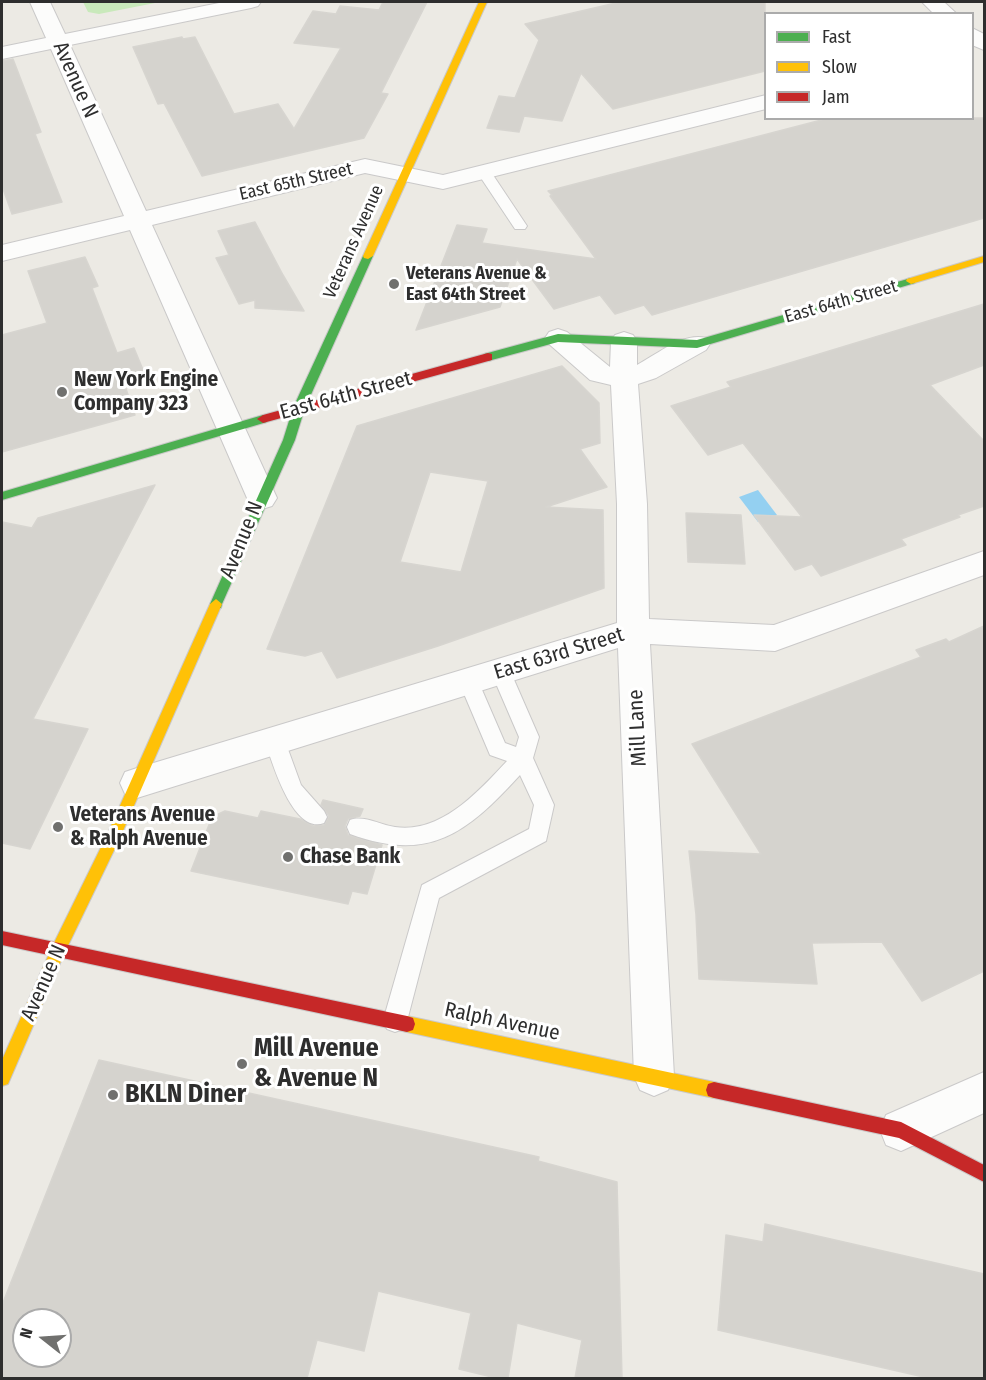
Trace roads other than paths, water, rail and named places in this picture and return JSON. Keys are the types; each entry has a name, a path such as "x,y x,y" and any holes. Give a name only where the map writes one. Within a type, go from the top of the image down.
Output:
{"street":[{"name":"Avenue N","path":"2,1078 58,950 112,840 262,498 40,2"},
{"path":"2,52 251,2"},
{"name":"Veterans Avenue","path":"262,498 289,440 299,408 483,2"},
{"path":"932,2 944,12"},
{"name":"East 65th Street","path":"2,253 365,166 443,182 764,102"},
{"name":"East 64th Street","path":"624,379 646,372 697,344 984,259"},
{"path":"558,338 600,374 624,379"},
{"name":"East 64th Street","path":"2,496 299,408 558,338 697,344"},
{"name":"Mill Lane","path":"624,341 624,379 632,504 633,631 654,1076"},
{"name":"East 63rd Street","path":"137,783 633,631 775,638 984,564"},
{"name":"Ralph Avenue","path":"2,938 901,1130 984,1174"},
{"path":"901,1130 984,1092"}],"lane":[{"path":"484,172 520,226"},
{"path":"357,827 397,837 436,833 484,800 523,758 529,737 501,672"},
{"path":"395,1021 430,892 539,834 544,806 523,758 497,749 469,682"},
{"path":"274,741 292,790 317,817"}],"water":[{"path":"758,490 777,515 758,522 739,497"}],"place":[{"name":"Veterans Avenue & East 64th Street","path":"394,284"},
{"name":"New York Engine Company 323","path":"62,392"},
{"name":"Veterans Avenue & Ralph Avenue","path":"58,827"},
{"name":"Chase Bank","path":"288,857"},
{"name":"Mill Avenue & Avenue N","path":"242,1064"},
{"name":"BKLN Diner","path":"113,1095"}]}
